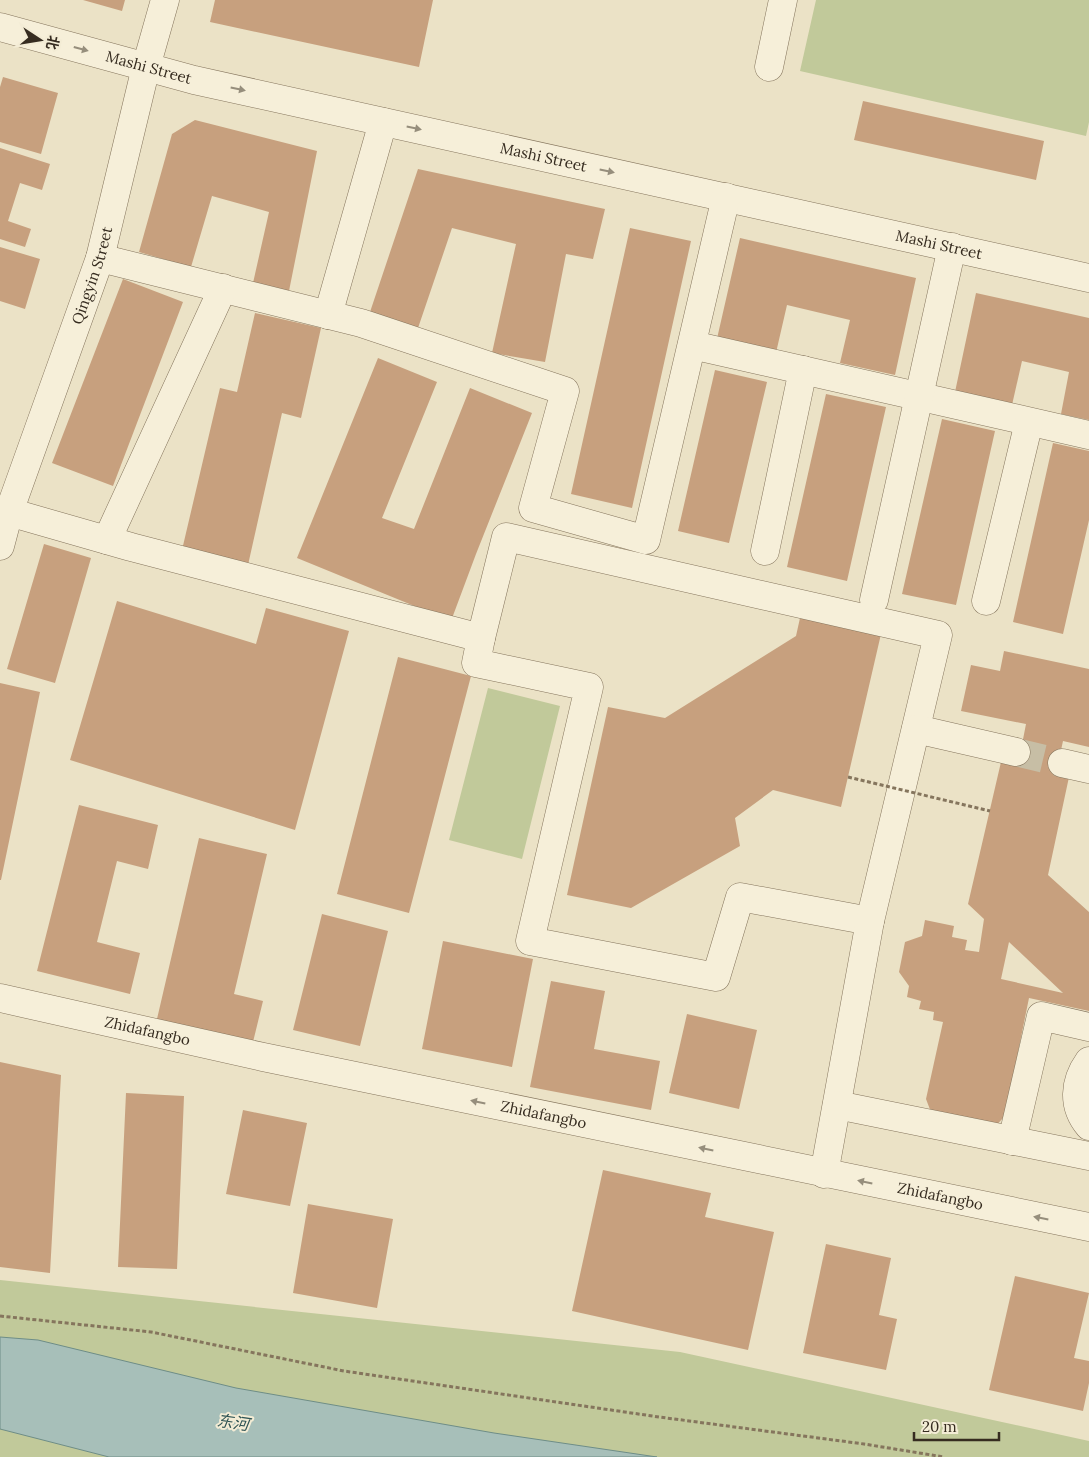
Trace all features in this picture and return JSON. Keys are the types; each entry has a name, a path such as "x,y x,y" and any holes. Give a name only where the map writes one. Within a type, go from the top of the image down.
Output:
{"street":[{"name":"Qingyin Street","path":"0,546 9,512 100,258 146,67 166,0"},
{"path":"769,67 783,0"},
{"name":"Mashi Street","path":"0,27 194,80 1089,278"},
{"path":"328,315 383,122"},
{"path":"100,258 361,323 565,391 533,508 646,540 726,197"},
{"path":"874,600 952,247"},
{"path":"107,540 223,288"},
{"path":"692,345 1089,436"},
{"path":"765,551 803,370"},
{"path":"986,600 1028,422"},
{"path":"9,512 107,540 481,638"},
{"path":"824,1174 870,921 938,635 506,537 476,663 589,687 530,941 716,977 740,897 870,921"},
{"path":"916,729 1016,752"},
{"path":"1062,762 1089,769"},
{"name":"Zhidafangbo","path":"0,998 263,1057 824,1174 1089,1227"},
{"path":"1012,1140 1041,1016 1089,1027"},
{"path":"1089,1061 1080,1075 1076,1090 1078,1106 1089,1126"},
{"path":"837,1105 1089,1156"}],"path":[{"path":"848,777 990,811"},
{"path":"0,1316 151,1332 344,1371 658,1418 854,1443 944,1457"}],"green space":[{"path":"816,0 1089,0 1089,122 1086,136 800,71"},
{"path":"488,688 560,706 522,859 449,840"},
{"path":"0,1280 680,1352 1089,1441 1089,1457 0,1457"}],"water":[{"name":"东河","path":"0,1337 38,1340 236,1388 494,1433 657,1457 109,1457 0,1429"}],"building":[{"path":"83,0 125,0 122,11"},
{"path":"215,0 433,0 419,67 210,22"},
{"path":"3,77 58,93 41,154 0,142 0,87"},
{"path":"863,101 1044,141 1036,180 854,140"},
{"path":"195,120 317,151 289,291 253,283 269,212 212,196 191,267 139,252 172,134"},
{"path":"0,148 50,164 42,190 20,183 8,221 31,229 25,247 0,239"},
{"path":"418,169 605,209 593,259 566,254 545,362 492,353 516,244 452,228 417,331 369,315"},
{"path":"630,228 691,241 632,508 571,494"},
{"path":"740,238 916,278 895,375 840,363 850,320 787,305 775,357 716,343"},
{"path":"0,247 40,259 25,309 0,301"},
{"path":"123,279 183,302 113,486 52,463"},
{"path":"976,293 1089,318 1089,420 1061,414 1069,372 1022,361 1012,405 955,392"},
{"path":"255,313 321,328 301,418 282,413 248,565 182,550 220,388 237,392"},
{"path":"378,358 437,382 382,518 414,529 470,388 532,413 451,621 297,558"},
{"path":"715,370 767,382 729,543 678,531"},
{"path":"826,394 886,407 847,581 787,567"},
{"path":"942,419 995,431 956,605 902,594"},
{"path":"1053,443 1089,451 1089,520 1063,634 1013,622"},
{"path":"44,544 91,558 55,683 7,669"},
{"path":"117,601 256,644 266,608 349,631 295,830 70,760"},
{"path":"800,618 881,634 841,807 773,790 735,818 740,846 631,908 567,895 608,707 665,718 796,636"},
{"path":"1004,651 1089,669 1089,747 1063,741 1056,773 1069,777 1048,875 1089,912 1089,1011 1029,998 1005,1116 990,1132 934,1120 926,1099 943,1022 933,1020 934,1012 919,1009 921,1001 907,997 909,986 899,972 905,942 922,936 925,920 954,926 952,937 967,940 965,950 979,952 984,919 968,904 1001,762 1018,765 1026,724 961,711 971,665 1000,671","holes":["1009,942 1063,993 1001,979"]},
{"path":"398,657 471,676 409,913 337,894"},
{"path":"0,683 40,692 1,880 0,880"},
{"path":"79,805 158,825 148,869 117,861 97,942 140,953 130,994 37,971"},
{"path":"199,838 267,854 234,994 263,1001 253,1042 157,1019"},
{"path":"322,914 388,931 360,1046 293,1030"},
{"path":"443,941 533,959 512,1067 422,1049"},
{"path":"551,981 605,991 594,1049 660,1061 651,1110 530,1087"},
{"path":"687,1014 757,1030 739,1109 669,1093"},
{"path":"0,1062 61,1075 50,1273 0,1267"},
{"path":"126,1093 184,1096 177,1269 118,1267"},
{"path":"243,1110 307,1123 290,1206 226,1194"},
{"path":"603,1170 711,1193 705,1217 774,1232 748,1350 572,1311"},
{"path":"308,1204 393,1219 377,1308 293,1293"},
{"path":"826,1244 891,1258 879,1315 897,1319 886,1370 803,1353"},
{"path":"1015,1276 1089,1293 1074,1358 1089,1361 1089,1383 1083,1411 989,1390"}],"tunnel":[{"path":"1016,752 1062,763"}]}
